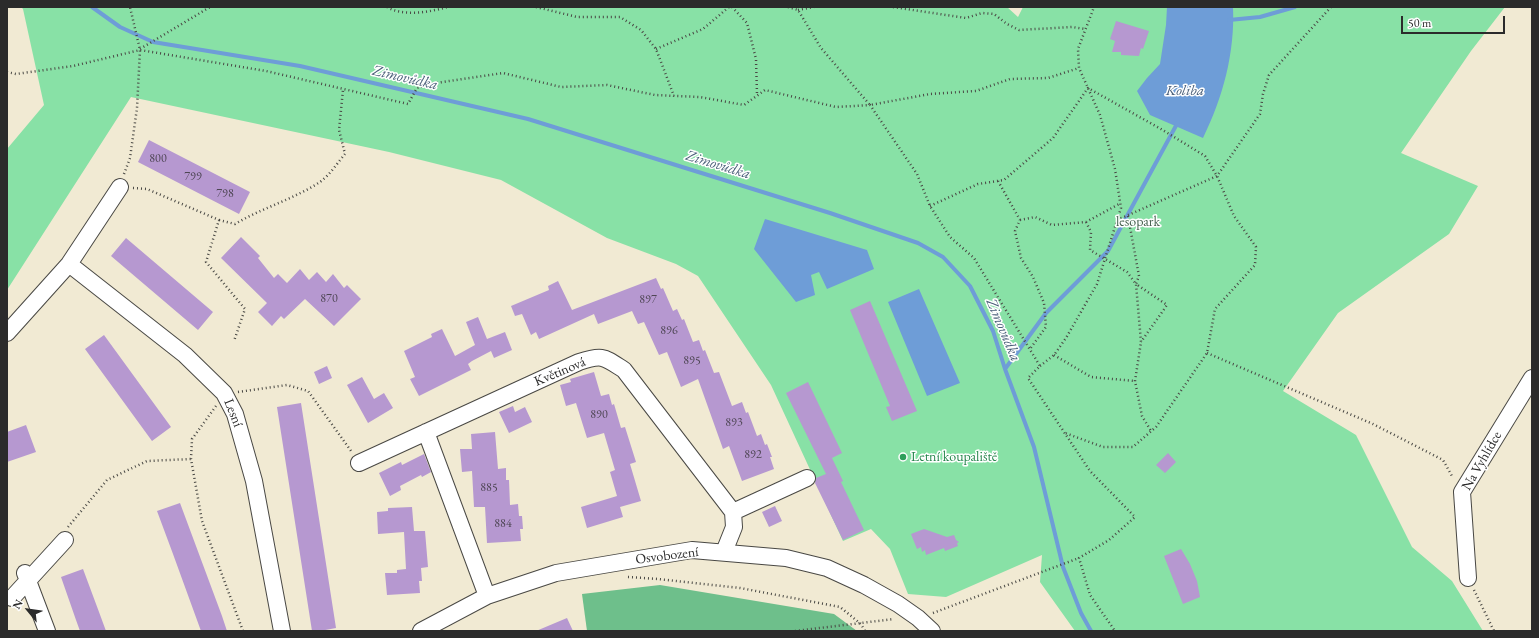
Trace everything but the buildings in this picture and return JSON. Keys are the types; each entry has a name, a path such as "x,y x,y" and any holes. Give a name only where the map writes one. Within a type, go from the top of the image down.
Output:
{"street":[{"path":"7,333 69,264 120,187"},
{"name":"Lesní","path":"69,264 185,355 224,393 235,414 254,481 282,631"},
{"name":"Květinová","path":"359,463 596,356 609,360 624,370 733,512"},
{"name":"Na Vyhlídce","path":"1468,578 1462,492 1532,378"},
{"path":"426,432 487,596"},
{"path":"724,552 734,527 733,512 807,478"},
{"path":"12,598 26,577 65,535"},
{"name":"Osvobození","path":"421,631 487,596 556,573 692,550 786,558 826,568 864,585 898,604 918,618 932,631"},
{"path":"26,577 46,631"}],"path":[{"path":"130,7 140,50 137,108 130,158 120,187 147,189 219,220 235,224 254,213 322,181 345,154 339,130 343,90"},
{"path":"7,72 16,74 73,66 140,50 210,7"},
{"path":"387,7 394,11 426,12 448,7"},
{"path":"536,7 578,17 620,17 641,30 656,49 674,96"},
{"path":"656,49 703,29 729,7"},
{"path":"732,7 747,23 756,58 757,95"},
{"path":"788,7 798,10 814,7"},
{"path":"893,7 966,18 982,13 994,14 1007,24 1019,30 1072,27 1085,29"},
{"path":"918,618 1056,568 1079,558 1109,540 1135,517 1090,471 1028,378 1054,355 1066,338 1097,284 1121,208 1116,169 1107,138 1100,115 1079,68 1078,49 1094,7"},
{"path":"1118,220 1217,176 1260,114 1263,94 1269,75 1331,7"},
{"path":"798,10 821,48 870,105 917,174 930,206 950,237 974,258 1040,366"},
{"path":"140,50 266,71 408,104 417,88 436,83 503,73 561,87 607,85 655,95 700,97 744,105 765,90 836,107 870,105 930,94 976,91 1010,79 1048,78 1079,68"},
{"path":"1064,433 1103,447 1133,447 1156,427 1207,354 1215,309 1255,265 1256,247 1234,216 1217,176 1205,156 1161,129 1088,88"},
{"path":"930,206 978,184 1004,180 1053,138 1088,88"},
{"path":"998,181 1020,220"},
{"path":"1020,220 1035,217 1052,225 1086,222 1120,202"},
{"path":"1128,216 1139,276 1136,284 1140,342 1136,381 1142,416 1151,431"},
{"path":"219,220 206,262 245,309 234,341"},
{"path":"1020,220 1015,231 1021,258 1033,277 1044,303 1046,327 1030,349"},
{"path":"1086,222 1091,232 1090,250 1127,272 1136,284 1167,306 1140,342"},
{"path":"1207,354 1372,424 1443,460 1462,492"},
{"path":"1054,355 1092,377 1136,381"},
{"path":"65,535 107,480 147,460 191,459"},
{"path":"1079,558 1090,595 1115,631"},
{"path":"626,577 740,588 840,607 861,624 866,631"},
{"path":"1468,578 1494,631"},
{"path":"795,631 895,619"}],"green space":[{"name":"lesopark","path":"21,7 1007,7 1018,17 1023,7 1505,7 1471,51 1401,153 1478,186 1449,234 1338,313 1283,391 1356,435 1412,547 1452,581 1483,631 1075,631 1040,582 1042,555 946,597 908,594 890,549 871,529 843,541 771,385 698,276 676,264 607,238 501,180 389,152 131,97 7,290 7,149 44,105 23,9"},
{"path":"660,585 834,614 857,631 587,631 582,594"}],"water":[{"name":"Koliba","path":"1167,7 1233,7 1230,58 1222,91 1203,138 1150,115 1137,91 1160,64 1166,25"},
{"path":"765,219 867,250 874,269 827,289 819,272 811,275 815,295 796,302 754,249"},
{"path":"919,289 960,383 927,396 888,302"}],"waterway":[{"name":"Zimovůdka","path":"92,7 120,27 153,42 300,66 528,119 830,213 918,243 943,257 970,286 993,331 1005,369 1034,447 1063,567 1081,613 1091,631"},
{"path":"1229,20 1260,17 1295,7"},
{"path":"1005,369 1046,313 1108,251 1178,122"}],"place":[{"name":"Letní koupaliště","path":"903,457"}]}
